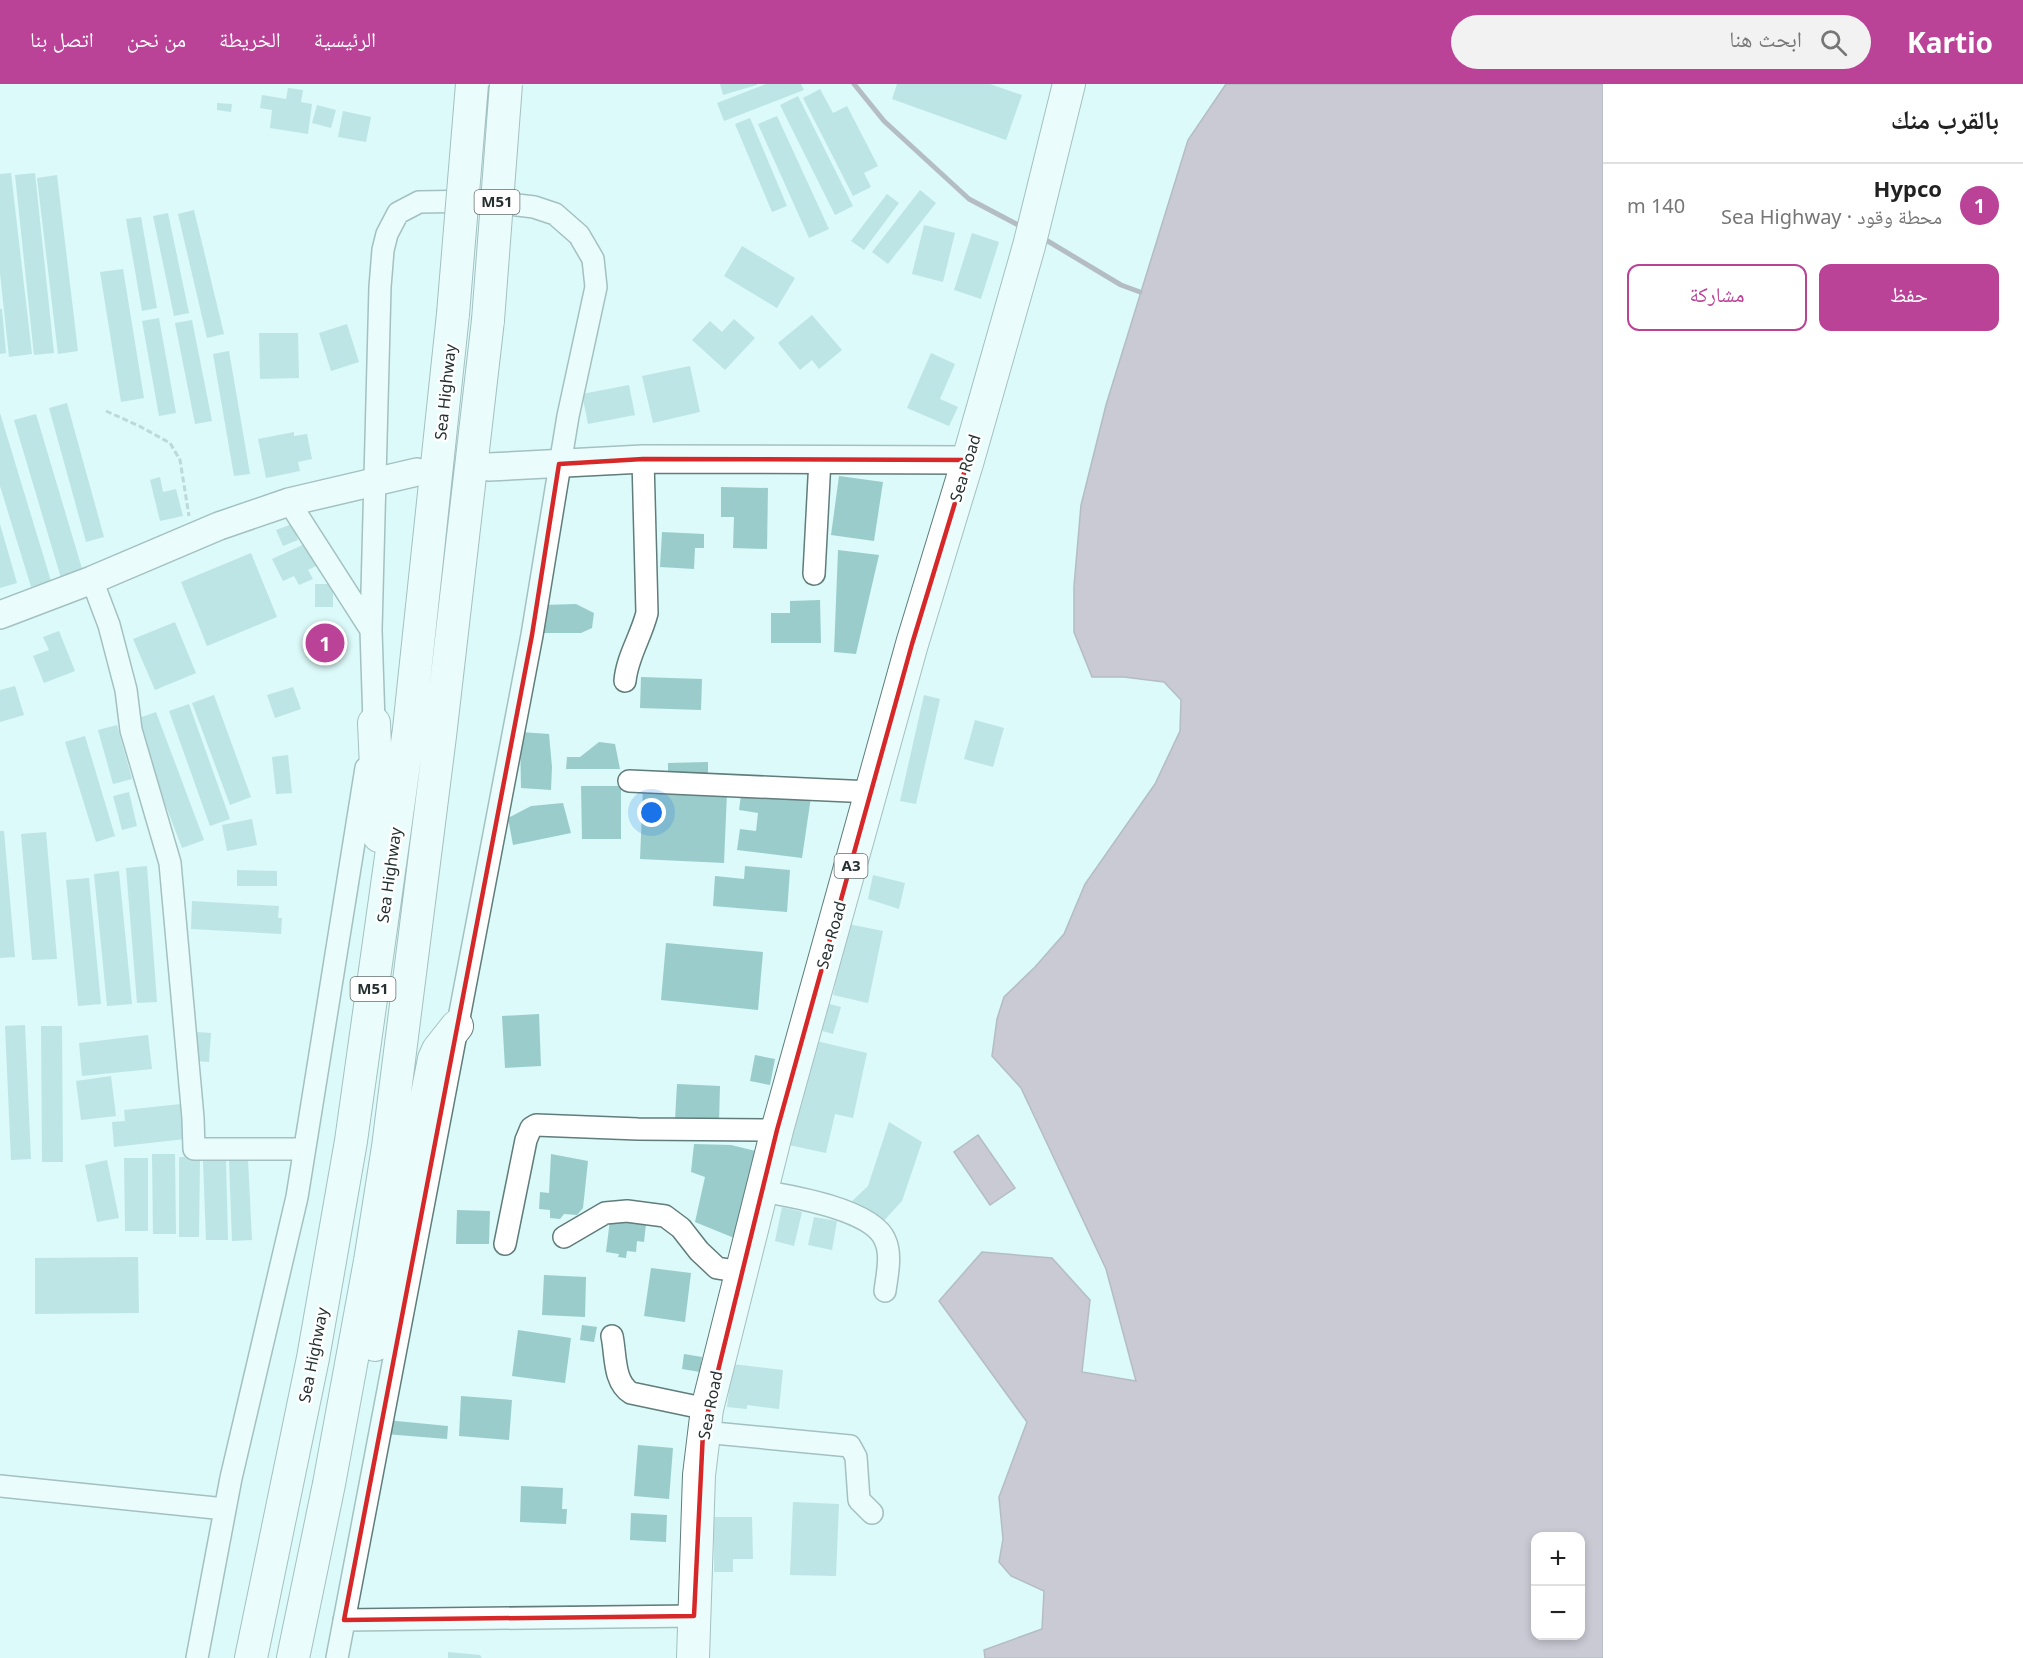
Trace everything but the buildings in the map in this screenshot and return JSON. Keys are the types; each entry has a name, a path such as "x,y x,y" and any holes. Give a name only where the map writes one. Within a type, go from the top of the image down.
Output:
{"highway":[{"name":"Sea Highway","path":"251,1658 313,1358 333,1249 380,941 409,729 453,314 472,84"},
{"name":"Sea Highway","path":"293,1658 370,1261 388,1147 441,724 488,320 506,84"},
{"name":"Sea Road","path":"693,1658 699,1476 705,1420 777,1130 912,644 968,460 1029,246 1069,84"},
{"path":"374,723 378,797 380,941"},
{"path":"328,1484 341,1467 347,1453 360,1406 389,1285 434,1059 438,1050 457,1026"}],"main road":[{"path":"489,467 643,459 968,460"},
{"path":"0,615 92,580 195,535 289,502 417,472"}],"street":[{"path":"197,1658 225,1509 297,1197 374,723 371,630 380,287 383,250 387,234 398,213 419,202 483,201 534,207 555,214 579,235 593,259 596,287 559,464 532,635 337,1658"},
{"path":"625,681 626,667 643,630 647,613 643,459"},
{"path":"814,574 820,459"},
{"path":"289,502 371,630"},
{"path":"92,580 109,625 126,690 131,730 170,863 194,1149 303,1149"},
{"path":"629,781 872,792"},
{"path":"505,1244 526,1140 531,1128 536,1125 638,1129 777,1130"},
{"path":"762,1191 799,1197 827,1206 867,1220 877,1228 884,1237 888,1250 885,1291"},
{"path":"564,1237 604,1213 627,1211 665,1216 681,1228 699,1251 717,1268 742,1272"},
{"path":"612,1336 619,1381 624,1389 631,1393 705,1420 850,1446 856,1457 859,1500 872,1513"},
{"path":"0,1486 225,1509"},
{"path":"345,1620 694,1617"}],"path":[{"path":"106,411 170,443 180,460 188,514 195,535"}],"highlighted area":[{"path":"643,459 968,460 912,644 777,1130 703,1432 694,1616 344,1620 532,635 559,464"}],"shaded area":[{"path":"1226,84 1603,84 1603,1658 985,1658 984,1650 1042,1629 1044,1591 1011,1576 999,1562 1003,1539 999,1497 1027,1422 939,1301 982,1252 1052,1258 1090,1300 1082,1372 1136,1381 1106,1269 1021,1088 992,1056 997,1019 1004,997 1064,934 1085,884 1155,784 1180,731 1181,700 1164,682 1124,677 1092,677 1074,632 1074,586 1081,505 1106,405 1188,140"},
{"path":"978,1135 1015,1188 990,1205 954,1152"}],"waterway":[{"path":"854,84 884,121 969,199 1022,227"},
{"path":"1041,237 1121,285 1140,292"}],"place":[{"name":"Hypco","path":"325,643"}]}
